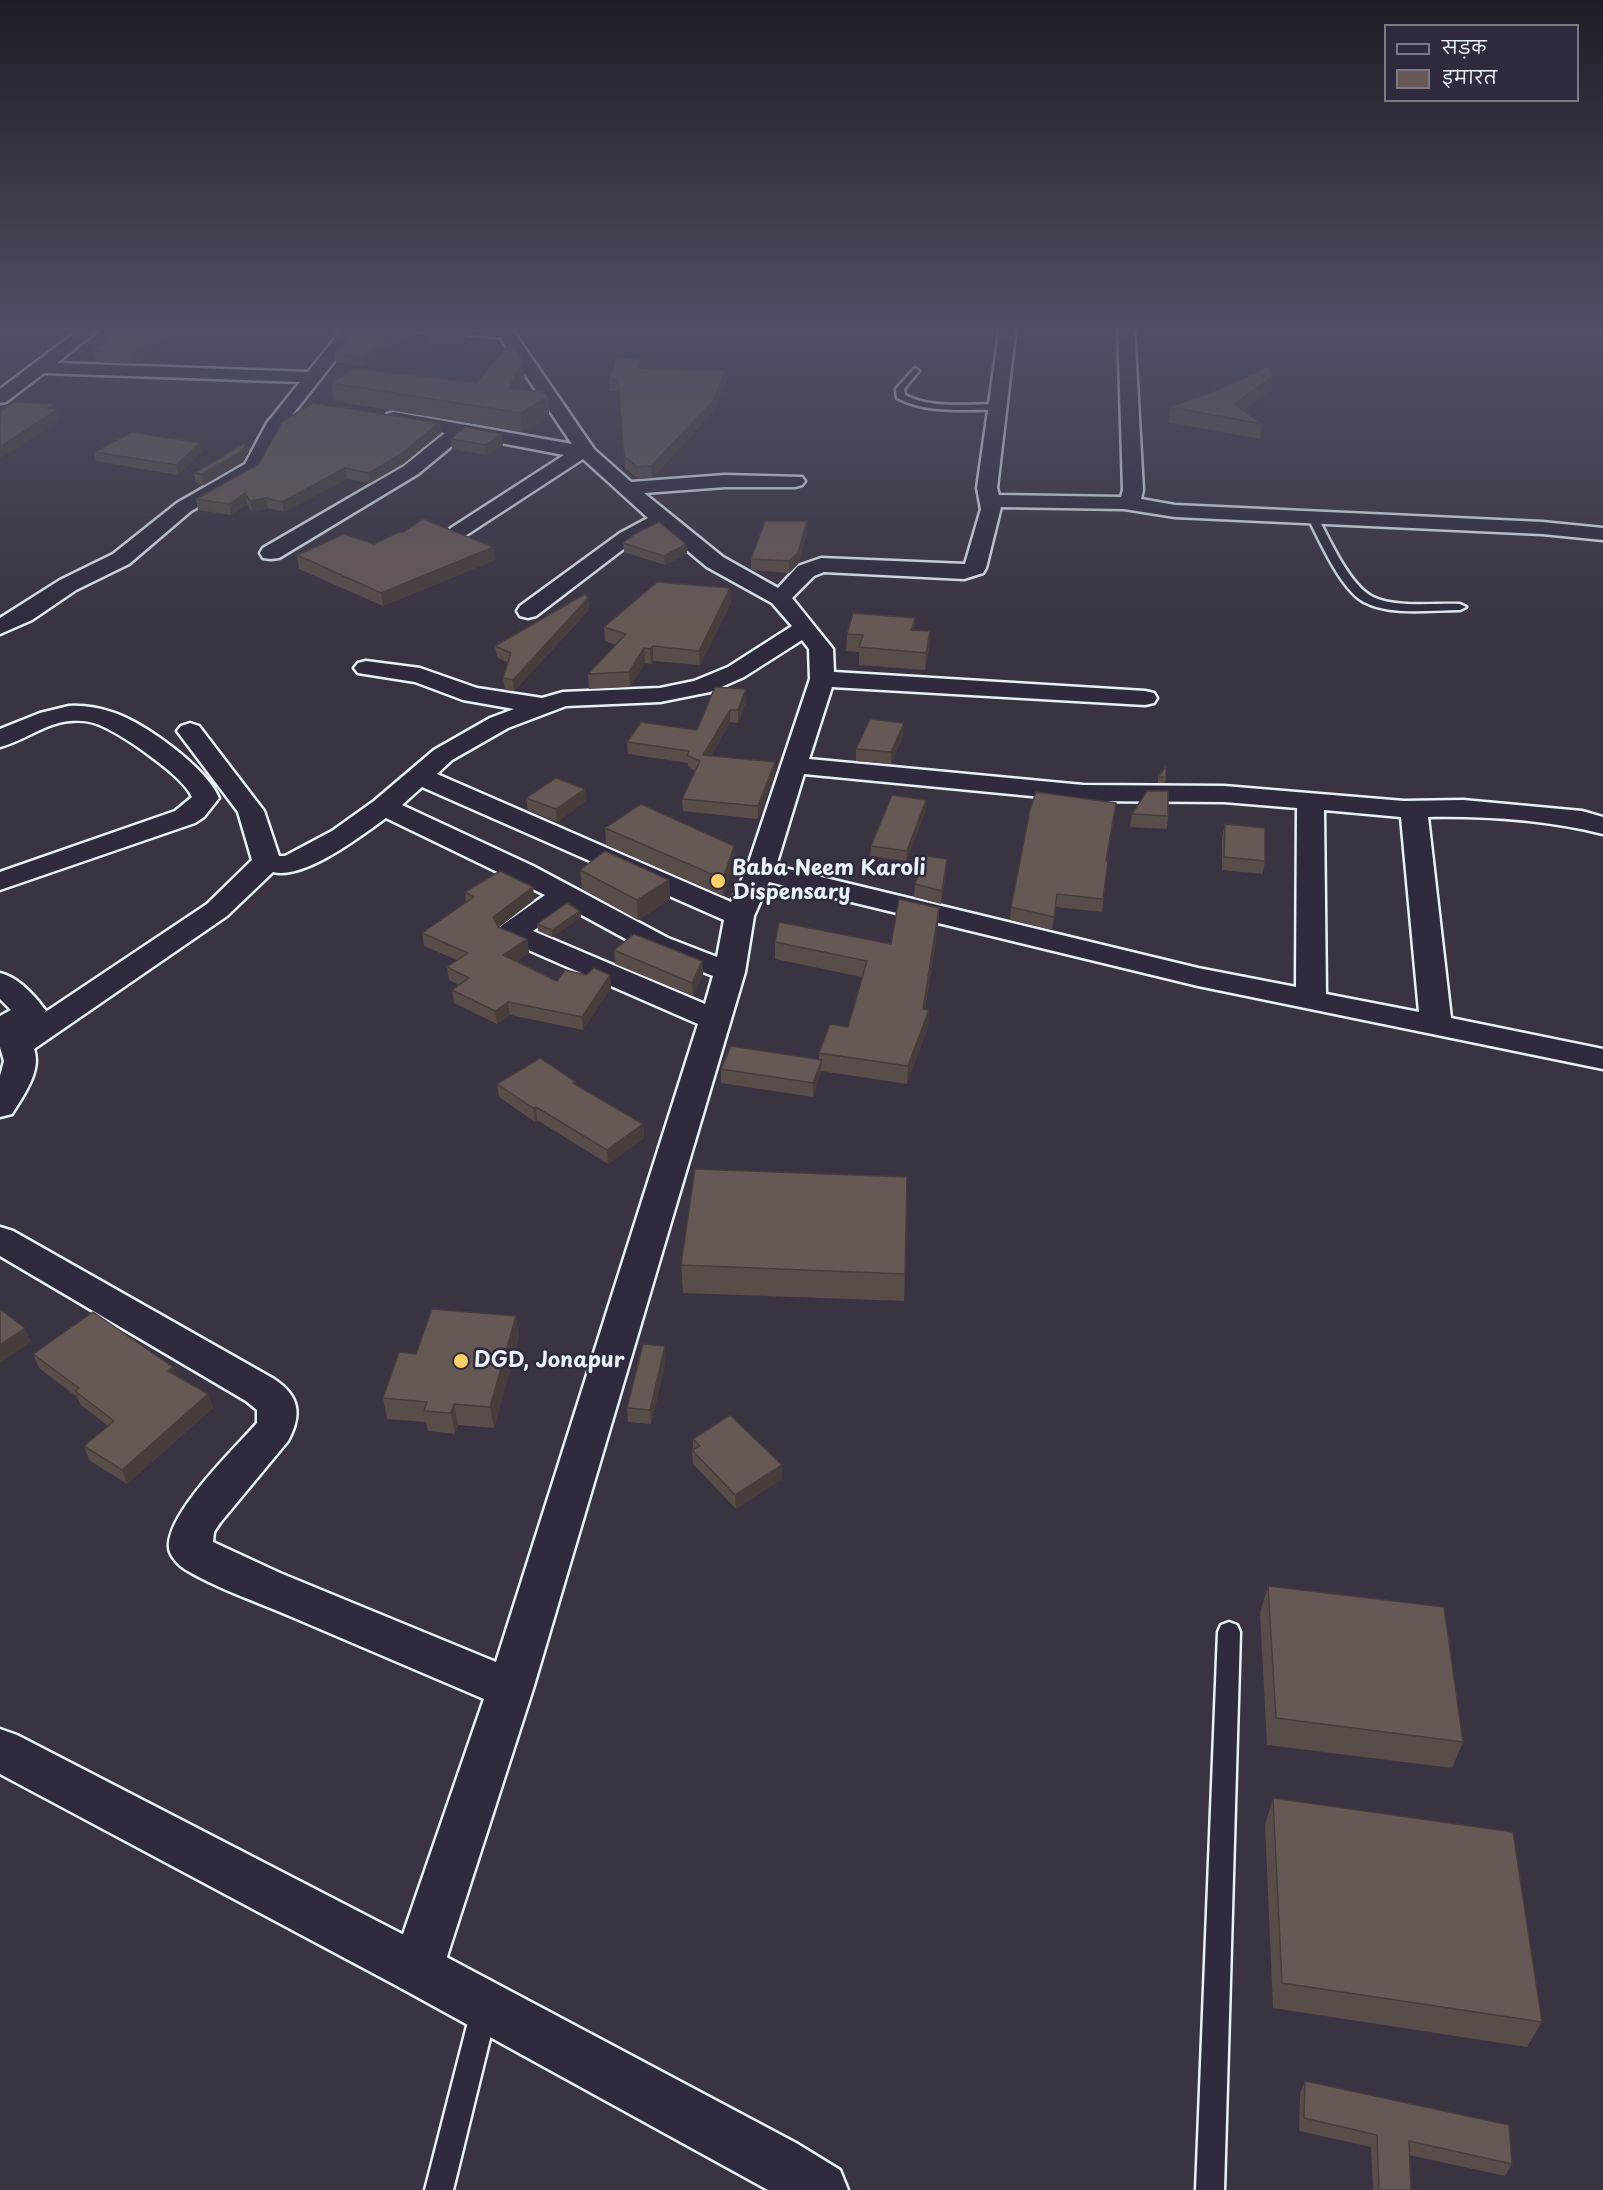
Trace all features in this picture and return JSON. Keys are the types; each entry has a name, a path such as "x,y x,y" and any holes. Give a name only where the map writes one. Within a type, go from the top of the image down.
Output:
{"street":[{"path":"0,627 24,615 68,585 121,559 184,507 249,471 273,428"},
{"path":"457,428 584,452"},
{"path":"417,1969 510,1689 730,972 739,916 760,871 822,678 820,649 806,628 780,598 715,562 584,452 568,428"},
{"path":"780,598 806,571 821,566 964,572 973,570 991,509 987,488 994,428"},
{"path":"1124,503 1130,501 1133,490 1130,428"},
{"path":"271,553 411,470 462,429"},
{"path":"458,532 584,452"},
{"path":"627,488 702,482 795,481"},
{"path":"991,501 1124,503 1175,511 1542,528 1603,534"},
{"path":"528,610 627,537 662,519"},
{"path":"267,862 278,865 292,863 342,837 384,807 443,755 499,723 543,706 576,697 660,695 701,687 736,672 806,628"},
{"path":"366,668 420,675 472,695 543,706"},
{"path":"822,678 1145,698"},
{"path":"0,739 62,714 77,713 101,717 165,755 196,781 206,794 203,803 185,817 0,881"},
{"path":"190,731 251,812 267,862"},
{"path":"793,765 1083,793 1224,794 1414,809 1449,808 1582,819 1603,826"},
{"path":"419,776 739,916"},
{"path":"1310,801 1311,1001"},
{"path":"384,807 523,872 657,944 730,972"},
{"path":"1414,809 1436,1026"},
{"path":"6,1036 217,910 267,862"},
{"path":"760,871 1134,962 1311,1001 1603,1059"},
{"path":"566,895 511,932 715,1020"},
{"path":"0,982 30,1011 6,1036"},
{"path":"0,1106 16,1076 19,1063 6,1036"},
{"path":"0,1240 272,1397 278,1406 279,1419 274,1430 205,1511 194,1528 190,1548 202,1558 510,1689"},
{"path":"0,1750 485,2005 790,2181"}],"lane":[{"path":"1312,518 1365,599 1383,603 1460,607"},
{"path":"1210,2190 1229,1632"},
{"path":"439,2190 485,2005"}],"building":[{"path":"0,428 29,428 0,447"},
{"path":"279,428 433,428 401,454 369,473 345,468 282,502 266,498 250,501 245,493 229,504 196,499 259,464"},
{"path":"464,428 502,434 485,445 451,439"},
{"path":"622,428 687,428 651,466 637,467 624,456"},
{"path":"132,432 200,443 176,465 94,452"},
{"path":"247,442 241,452 202,474 194,473"},
{"path":"423,519 493,547 381,593 297,555 344,534 374,544 399,532 402,533"},
{"path":"765,521 807,521 798,553 789,561 751,559"},
{"path":"659,522 686,544 664,556 623,543 635,534"},
{"path":"657,582 730,588 699,651 653,646 650,649 644,648 629,672 588,674 626,634 604,627"},
{"path":"585,594 588,598 513,680 503,678 511,653 495,646"},
{"path":"853,613 915,618 911,630 930,631 926,653 859,647 863,635 847,634"},
{"path":"715,687 746,689 738,710 730,710 703,755 775,762 758,806 682,799 700,761 687,755 689,751 627,742 641,722 697,730"},
{"path":"870,719 904,723 891,752 856,749"},
{"path":"1166,766 1166,777 1158,777"},
{"path":"556,778 585,789 556,809 526,798"},
{"path":"1147,791 1168,791 1168,816 1132,814"},
{"path":"1036,792 1116,803 1106,861 1108,861 1103,899 1057,894 1054,917 1011,907 1030,810"},
{"path":"892,795 926,800 907,851 871,846"},
{"path":"641,804 734,846 723,879 605,828"},
{"path":"1225,824 1265,828 1265,861 1224,857"},
{"path":"605,851 669,880 637,900 580,870"},
{"path":"926,856 947,859 942,891 915,884"},
{"path":"500,871 533,887 493,917 498,927 527,939 503,955 557,981 565,970 586,975 594,968 610,975 582,1017 508,1002 495,1011 452,990 469,978 447,967 468,953 422,933 474,897 465,892"},
{"path":"899,899 939,908 923,1009 929,1010 908,1066 819,1053 830,1024 848,1027 867,961 775,942 779,922 891,944"},
{"path":"567,903 580,911 552,930 537,924"},
{"path":"634,934 702,961 692,983 614,950"},
{"path":"731,1046 822,1060 813,1083 721,1069"},
{"path":"540,1058 576,1082 573,1083 643,1124 607,1150 536,1107 533,1108 497,1084"},
{"path":"695,1169 907,1177 905,1274 681,1265"},
{"path":"0,1309 25,1328 0,1345"},
{"path":"432,1309 516,1316 490,1407 454,1404 451,1413 424,1411 427,1402 383,1398 399,1352 416,1354"},
{"path":"93,1312 173,1367 168,1371 208,1394 122,1470 84,1446 114,1421 75,1391 79,1388 33,1354"},
{"path":"643,1344 665,1346 650,1410 627,1408"},
{"path":"730,1415 782,1465 735,1495 692,1450 700,1446 693,1439"},
{"path":"1268,1586 1444,1607 1463,1742 1276,1718"},
{"path":"1273,1798 1513,1832 1542,2022 1282,1983"},
{"path":"1305,2081 1509,2125 1512,2164 1409,2141 1411,2190 1379,2190 1377,2135 1304,2118"}],"place":[{"name":"Baba Neem Karoli Dispensary","path":"718,881"},
{"name":"DGD, Jonapur","path":"461,1361"}]}
